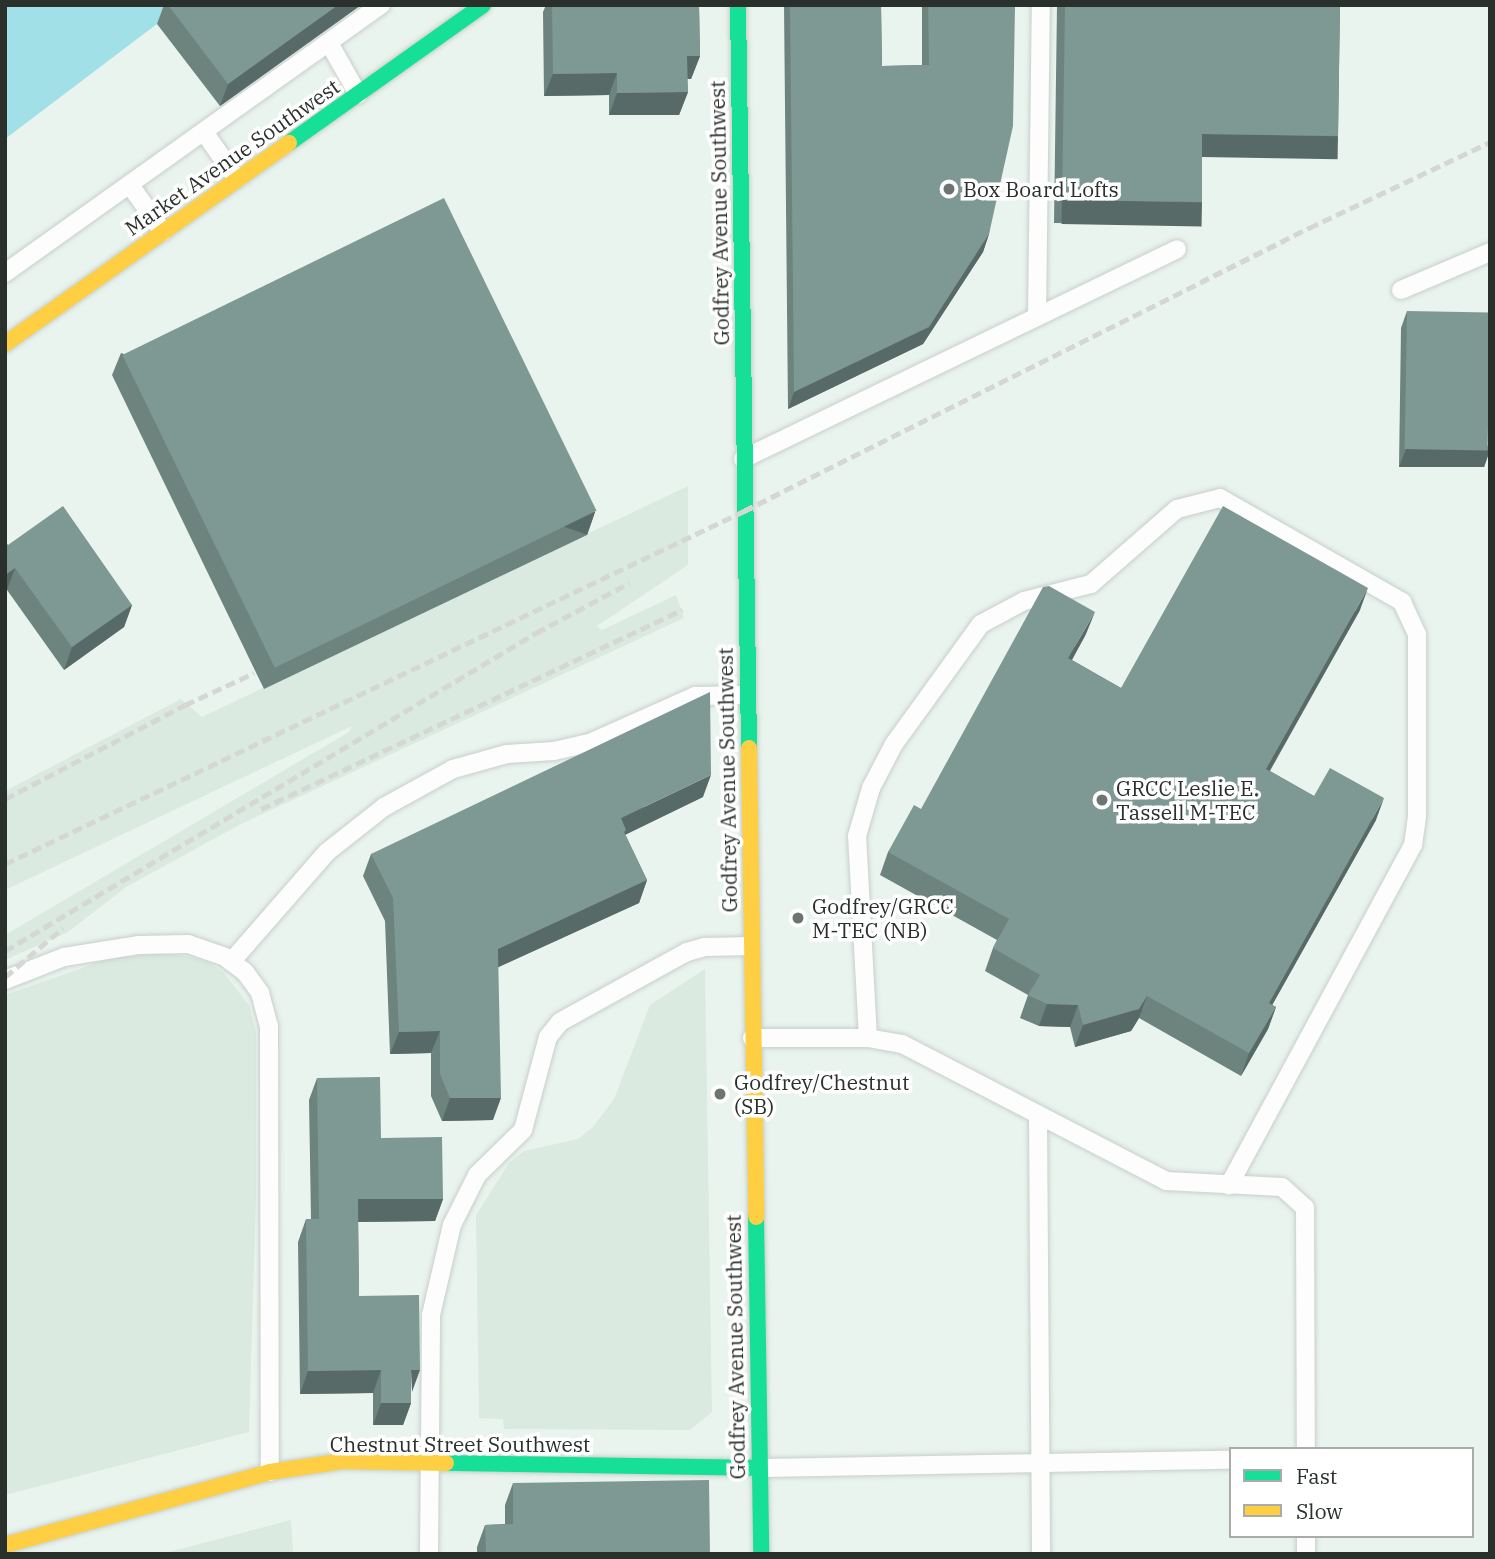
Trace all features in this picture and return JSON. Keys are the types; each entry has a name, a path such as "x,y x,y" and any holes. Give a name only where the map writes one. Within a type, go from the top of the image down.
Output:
{"main road":[{"name":"Market Avenue Southwest","path":"5,344 483,5"},
{"name":"Godfrey Avenue Southwest","path":"738,5 761,1554"},
{"name":"Chestnut Street Southwest","path":"5,1545 270,1472 344,1461 758,1468"}],"lane":[{"path":"5,273 381,5"},
{"path":"1037,317 1041,5"},
{"path":"329,43 358,94"},
{"path":"204,132 237,179"},
{"path":"130,185 163,232"},
{"path":"743,459 1177,249"},
{"path":"1401,290 1490,252"},
{"path":"868,1038 857,836 871,788 894,744 981,624 1024,601 1091,584 1177,509 1220,498 1402,602 1417,634 1417,817 1413,845 1229,1185"},
{"path":"231,962 327,852 384,807 453,769 507,754 554,751 592,742 695,696 747,695"},
{"path":"5,980 64,957 139,945 188,944 231,962 245,972 260,993 269,1026 270,1472"},
{"path":"429,1554 432,1463 431,1315 452,1225 477,1175 523,1130 548,1037 561,1022 687,952 705,947 751,946"},
{"path":"752,1038 868,1038 902,1044 931,1056 1038,1117 1166,1181 1282,1187 1305,1208 1306,1447"},
{"path":"1038,1117 1041,1554"},
{"path":"758,1468 1229,1460"}],"shaded area":[{"path":"688,486 688,565 597,626 602,630 676,595 684,618 241,824 126,887 68,932 5,960 5,935 349,732 352,726 5,890 5,791 181,699 202,717"},
{"path":"160,954 186,956 208,962 223,972 249,1005 256,1032 256,1198 249,1432 5,1495 5,995 111,958"},
{"path":"705,969 712,1412 690,1430 504,1429 503,1419 479,1418 476,1215 509,1163 524,1151 578,1139 593,1127 614,1099 650,1005"},
{"path":"291,1520 293,1554 161,1554"}],"water":[{"path":"5,5 182,5 5,139"}],"building":[{"path":"168,5 338,5 228,84"},
{"path":"552,5 699,5 700,56 687,56 688,92 617,93 617,73 553,74"},
{"name":"Box Board Lofts","path":"790,5 881,5 882,66 929,65 928,5 1015,5 1013,126 989,234 929,327 794,392"},
{"path":"1065,5 1340,5 1338,136 1202,134 1202,202 1062,200"},
{"path":"444,198 597,511 275,668 122,355"},
{"path":"1407,311 1490,312 1488,450 1405,449"},
{"path":"63,506 132,605 72,647 15,568 5,575 5,541 8,545"},
{"name":"GRCC Leslie E. Tassell M-TEC","path":"1223,506 1368,588 1266,769 1314,796 1330,768 1384,798 1269,1003 1276,1007 1249,1053 1147,996 1139,1009 1083,1025 1078,1005 1047,1004 1028,995 1040,975 993,948 1009,919 888,852 914,805 921,809 1043,587 1049,586 1095,612 1068,658 1121,688"},
{"path":"710,692 711,775 621,818 626,830 624,832 647,880 498,949 501,1098 450,1098 440,1074 440,1031 399,1032 393,898 371,854"},
{"path":"380,1077 381,1138 442,1137 443,1199 358,1199 359,1296 419,1295 420,1370 411,1370 411,1403 381,1403 381,1370 308,1371 306,1219 319,1219 317,1078"},
{"path":"709,1480 710,1554 486,1554 485,1525 513,1524 513,1483"}],"railway":[{"path":"5,864 744,511 1309,228 1490,142"},
{"path":"5,951 536,633 629,583"},
{"path":"261,809 682,610"},
{"path":"5,799 185,705 254,673"},
{"path":"5,977 63,928"}],"traffic: fast":[{"path":"289,143 483,5"},
{"path":"738,5 749,748"},
{"path":"756,1217 761,1554"},
{"path":"446,1463 758,1468"}],"traffic: slow":[{"path":"5,344 289,143"},
{"path":"749,748 756,1217"},
{"path":"5,1545 270,1472 344,1461 446,1463"}],"place":[{"name":"Box Board Lofts","path":"949,189"},
{"name":"GRCC Leslie E. Tassell M-TEC","path":"1102,800"},
{"name":"Godfrey/GRCC M-TEC (NB)","path":"798,918"},
{"name":"Godfrey/Chestnut (SB)","path":"720,1094"}]}
